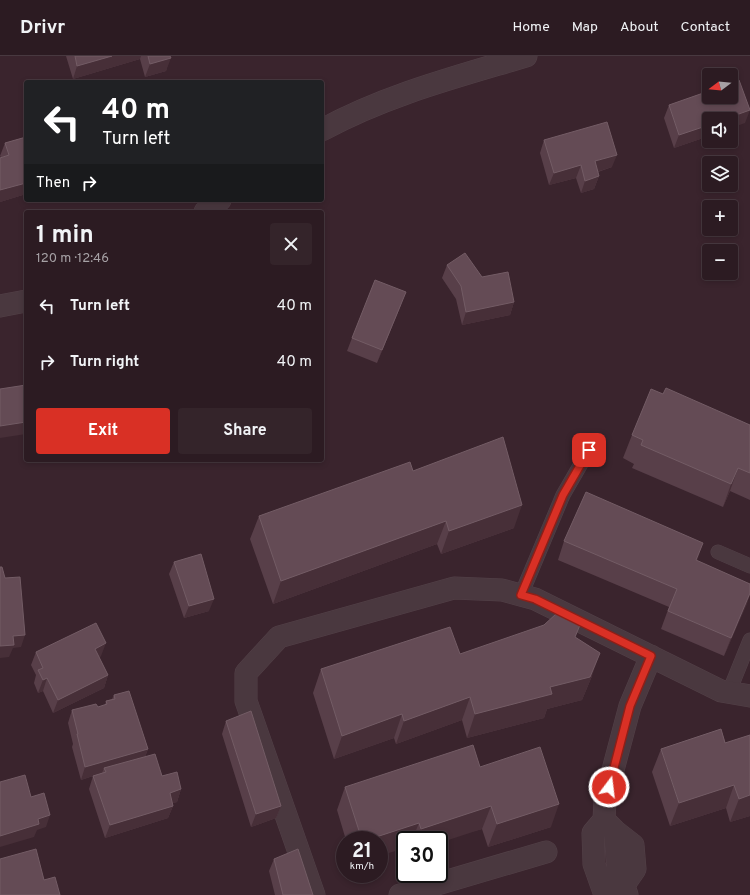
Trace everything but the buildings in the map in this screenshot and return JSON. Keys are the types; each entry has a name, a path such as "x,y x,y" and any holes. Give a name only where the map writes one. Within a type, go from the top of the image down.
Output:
{"street":[{"path":"324,129 343,119 399,95 526,56"},
{"path":"208,210 218,202"},
{"path":"0,306 24,302"},
{"path":"314,895 246,701 246,673 279,637 454,588 502,590 535,599 721,690 740,694"},
{"path":"626,890 618,868 605,800 630,706 651,656"},
{"path":"605,895 594,864 594,833 609,826"},
{"path":"400,895 546,852"}],"lane":[{"path":"521,595 563,495 589,450"},
{"path":"718,552 750,566"},
{"path":"740,694 750,640"}],"route":[{"path":"589,450 563,495 521,595 535,599 651,656 630,706 609,787"}]}
